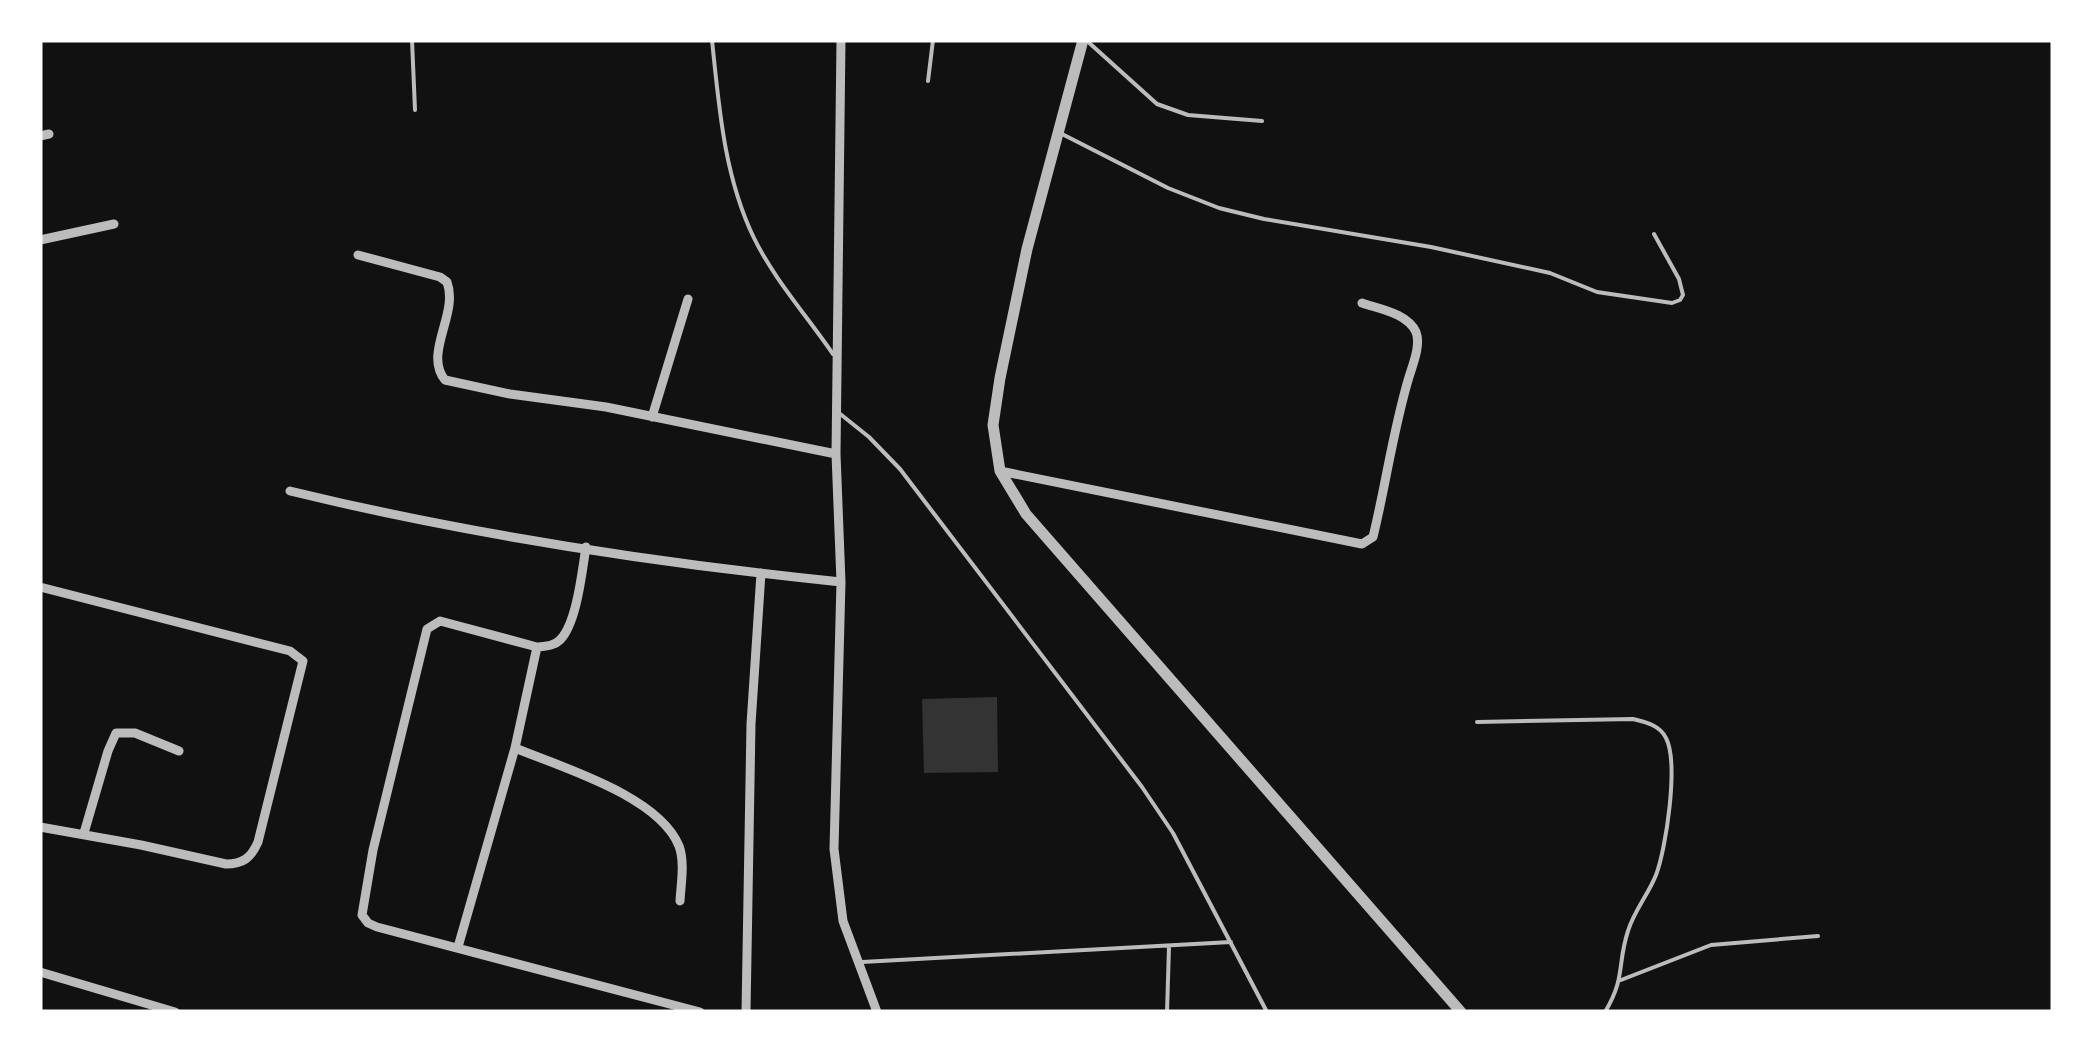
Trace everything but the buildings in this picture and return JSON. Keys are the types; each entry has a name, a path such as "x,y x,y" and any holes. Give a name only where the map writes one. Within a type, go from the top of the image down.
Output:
{"street":[{"path":"841,40 836,358 841,582 834,849 843,921 877,1012"},
{"path":"1085,40 1027,249 1000,378 993,426 1000,471 1026,514 1461,1012"},
{"path":"40,240 114,224"},
{"path":"358,255 448,282 451,302 437,361 444,380 836,454"},
{"path":"652,417 688,299"},
{"path":"1000,471 1362,544 1373,538 1417,334 1396,315 1362,303"},
{"path":"290,491 439,524 841,582"},
{"path":"586,547 569,625 562,639 552,645 538,647 440,620 427,629 373,850 362,915 377,927 700,1012"},
{"path":"746,1012 751,724 760,573"},
{"path":"40,586 290,651 303,660 262,825 248,859 226,864 40,827"},
{"path":"458,947 538,647"},
{"path":"84,834 116,733 134,733 180,751"},
{"path":"514,748 622,792 648,810 678,845 680,900"},
{"path":"40,972 174,1012"}],"lane":[{"path":"412,40 415,110"},
{"path":"712,40 721,126 742,210 772,268 836,358"},
{"path":"928,82 932,40"},
{"path":"1085,40 1157,104 1188,115 1262,121"},
{"path":"1058,132 1168,188 1220,208 1431,247 1550,273 1597,292 1672,303 1680,300 1682,288 1654,234"},
{"path":"836,411 900,469 1142,788 1173,832 1267,1012"},
{"path":"1477,722 1633,719 1653,724 1666,737 1670,756 1666,844 1654,881 1629,926 1621,980 1605,1012"},
{"path":"1621,980 1711,945 1818,936"},
{"path":"857,962 1231,942"},
{"path":"1168,1012 1169,945"}],"path":[{"path":"1769,40 1783,40"}],"shaded area":[{"path":"997,697 998,772 924,773 922,699"}]}
